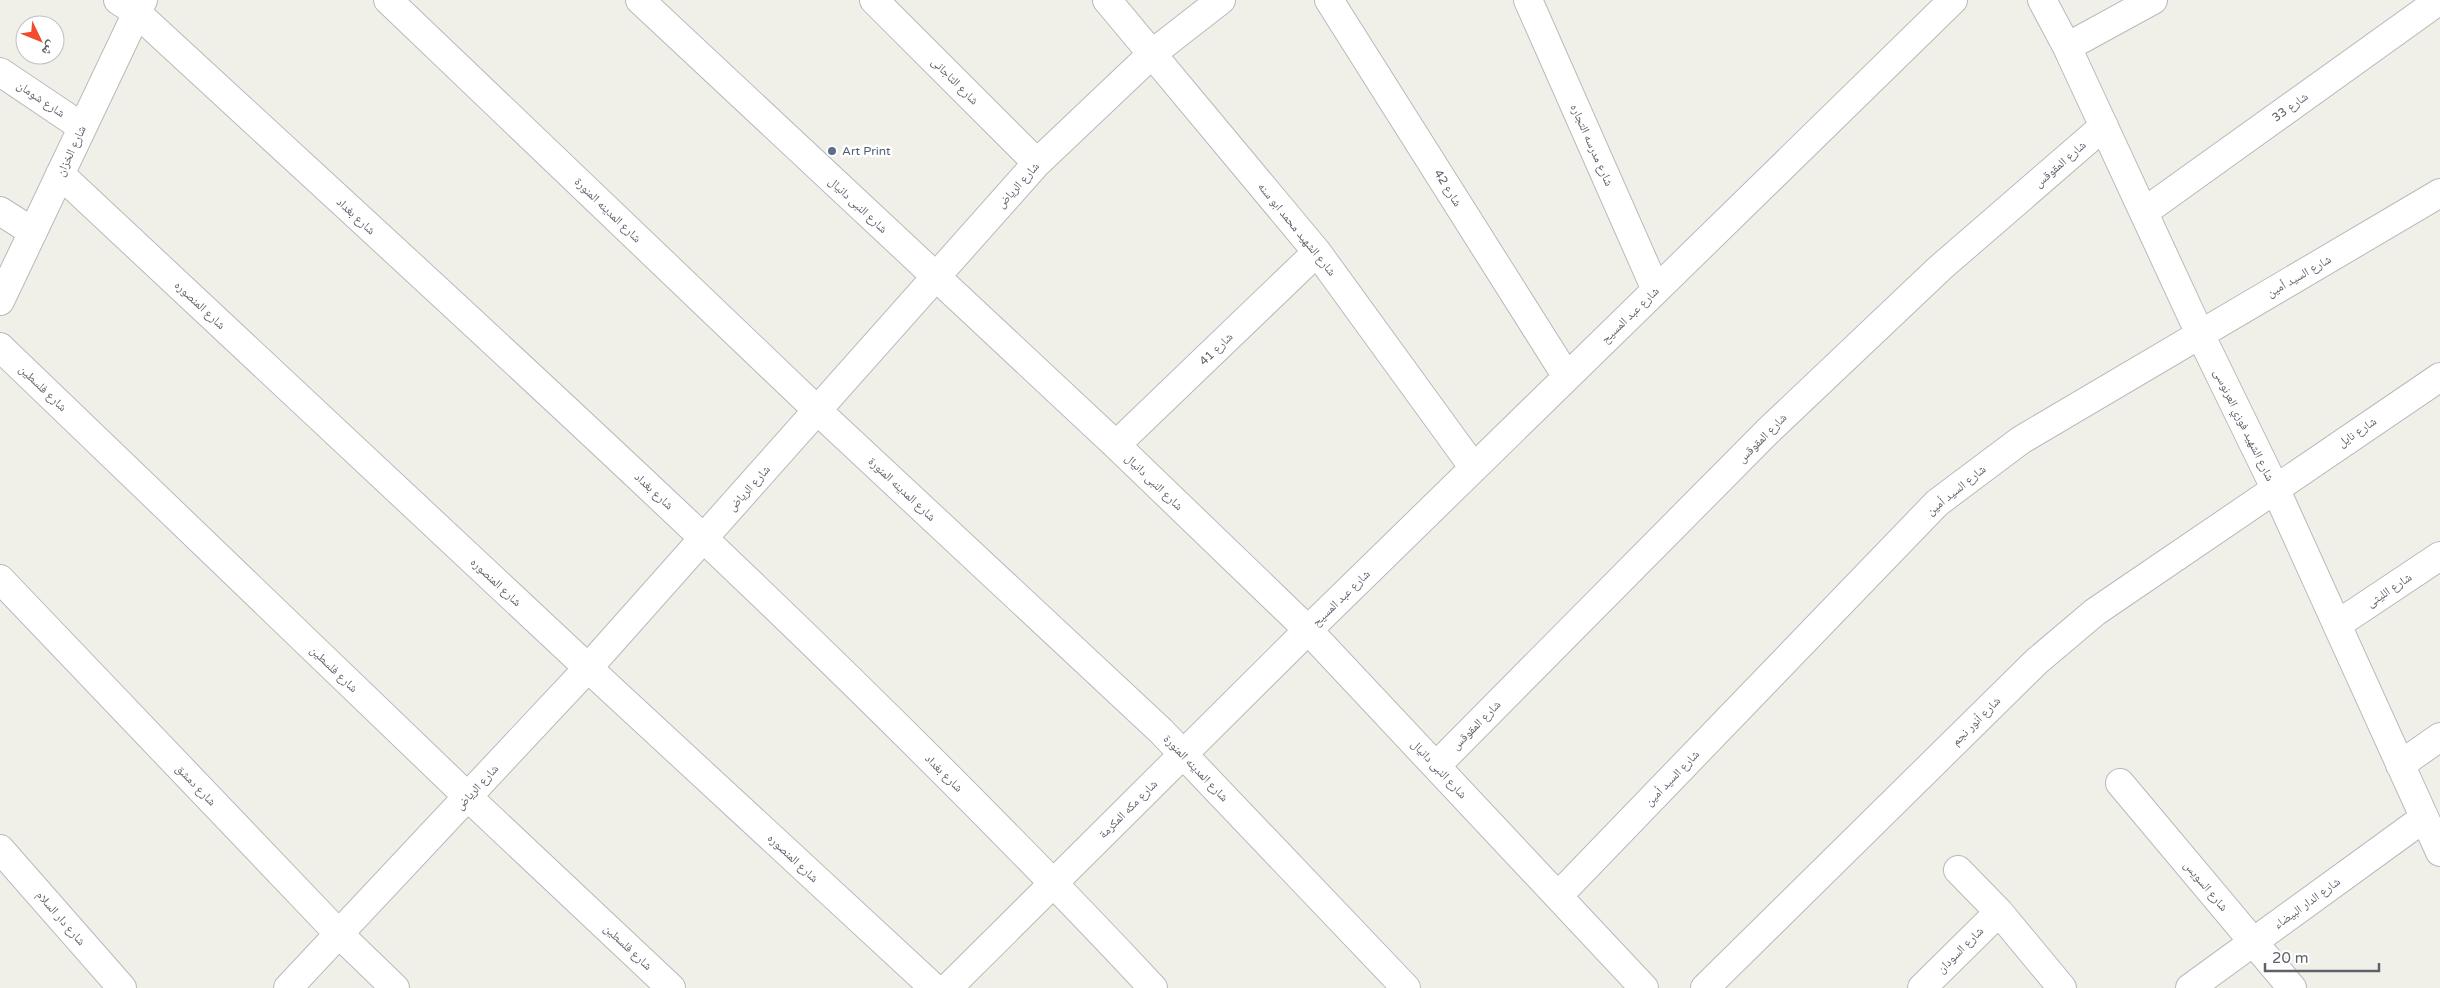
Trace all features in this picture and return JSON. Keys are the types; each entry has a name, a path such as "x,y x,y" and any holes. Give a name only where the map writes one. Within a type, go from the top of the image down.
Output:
{"street":[{"name":"شارع المدينه المنورة","path":"388,0 818,411 1161,731 1406,988"},
{"name":"شارع النبى دانيال","path":"640,0 1116,445 1308,630 1644,988"},
{"name":"شارع التاجانى","path":"874,0 1037,163"},
{"name":"شارع الشهيد محمد ابو سنه","path":"1108,0 1317,252 1474,468"},
{"name":"شارع الرياض","path":"288,988 588,668 1037,163 1153,53 1221,0"},
{"name":"شارع 42","path":"1329,0 1567,377"},
{"name":"شارع مدرسه التجاره","path":"1528,0 1656,290"},
{"name":"شارع عبد المسيح","path":"1308,630 1953,0"},
{"name":"شارع الشهيد فوزي العرنوسى","path":"2042,0 2104,126 2200,334 2275,488 2440,852"},
{"path":"2066,47 2153,0"},
{"name":"شارع 33","path":"2144,212 2437,3"},
{"name":"شارع الخزان","path":"0,301 82,127 132,4"},
{"name":"شارع بغداد","path":"132,4 704,538 1054,882 1153,988"},
{"name":"شارع شومان","path":"0,72 82,127"},
{"name":"شارع المقوقس","path":"1436,766 1767,432 1940,268 2104,126"},
{"name":"شارع المنصوره","path":"60,174 588,668 934,988"},
{"name":"شارع السيد أمين","path":"1558,896 1937,503 2021,440 2440,193"},
{"path":"0,211 33,232"},
{"name":"شارع 41","path":"1116,445 1317,252"},
{"name":"شارع فلسطين","path":"0,346 468,797 672,988"},
{"name":"شارع نايل","path":"2275,488 2440,377"},
{"name":"شارع أنور نجم","path":"1705,988 2037,661 2095,612 2275,488"},
{"name":"شارع الليثى","path":"2338,624 2440,556"},
{"name":"شارع دمشق","path":"0,579 339,934 395,988"},
{"name":"شارع مكه المكرمة","path":"948,988 1308,630"},
{"path":"2400,765 2440,737"},
{"name":"شارع السويس","path":"2120,783 2292,988"},
{"name":"شارع الدار البيضاء","path":"2190,988 2424,818"},
{"name":"شارع دار السلام","path":"0,849 122,988"},
{"path":"1958,870 1999,912 2062,988"},
{"name":"شارع السودان","path":"1922,988 1999,912"}],"place":[{"name":"Art Print","path":"832,151"}]}
